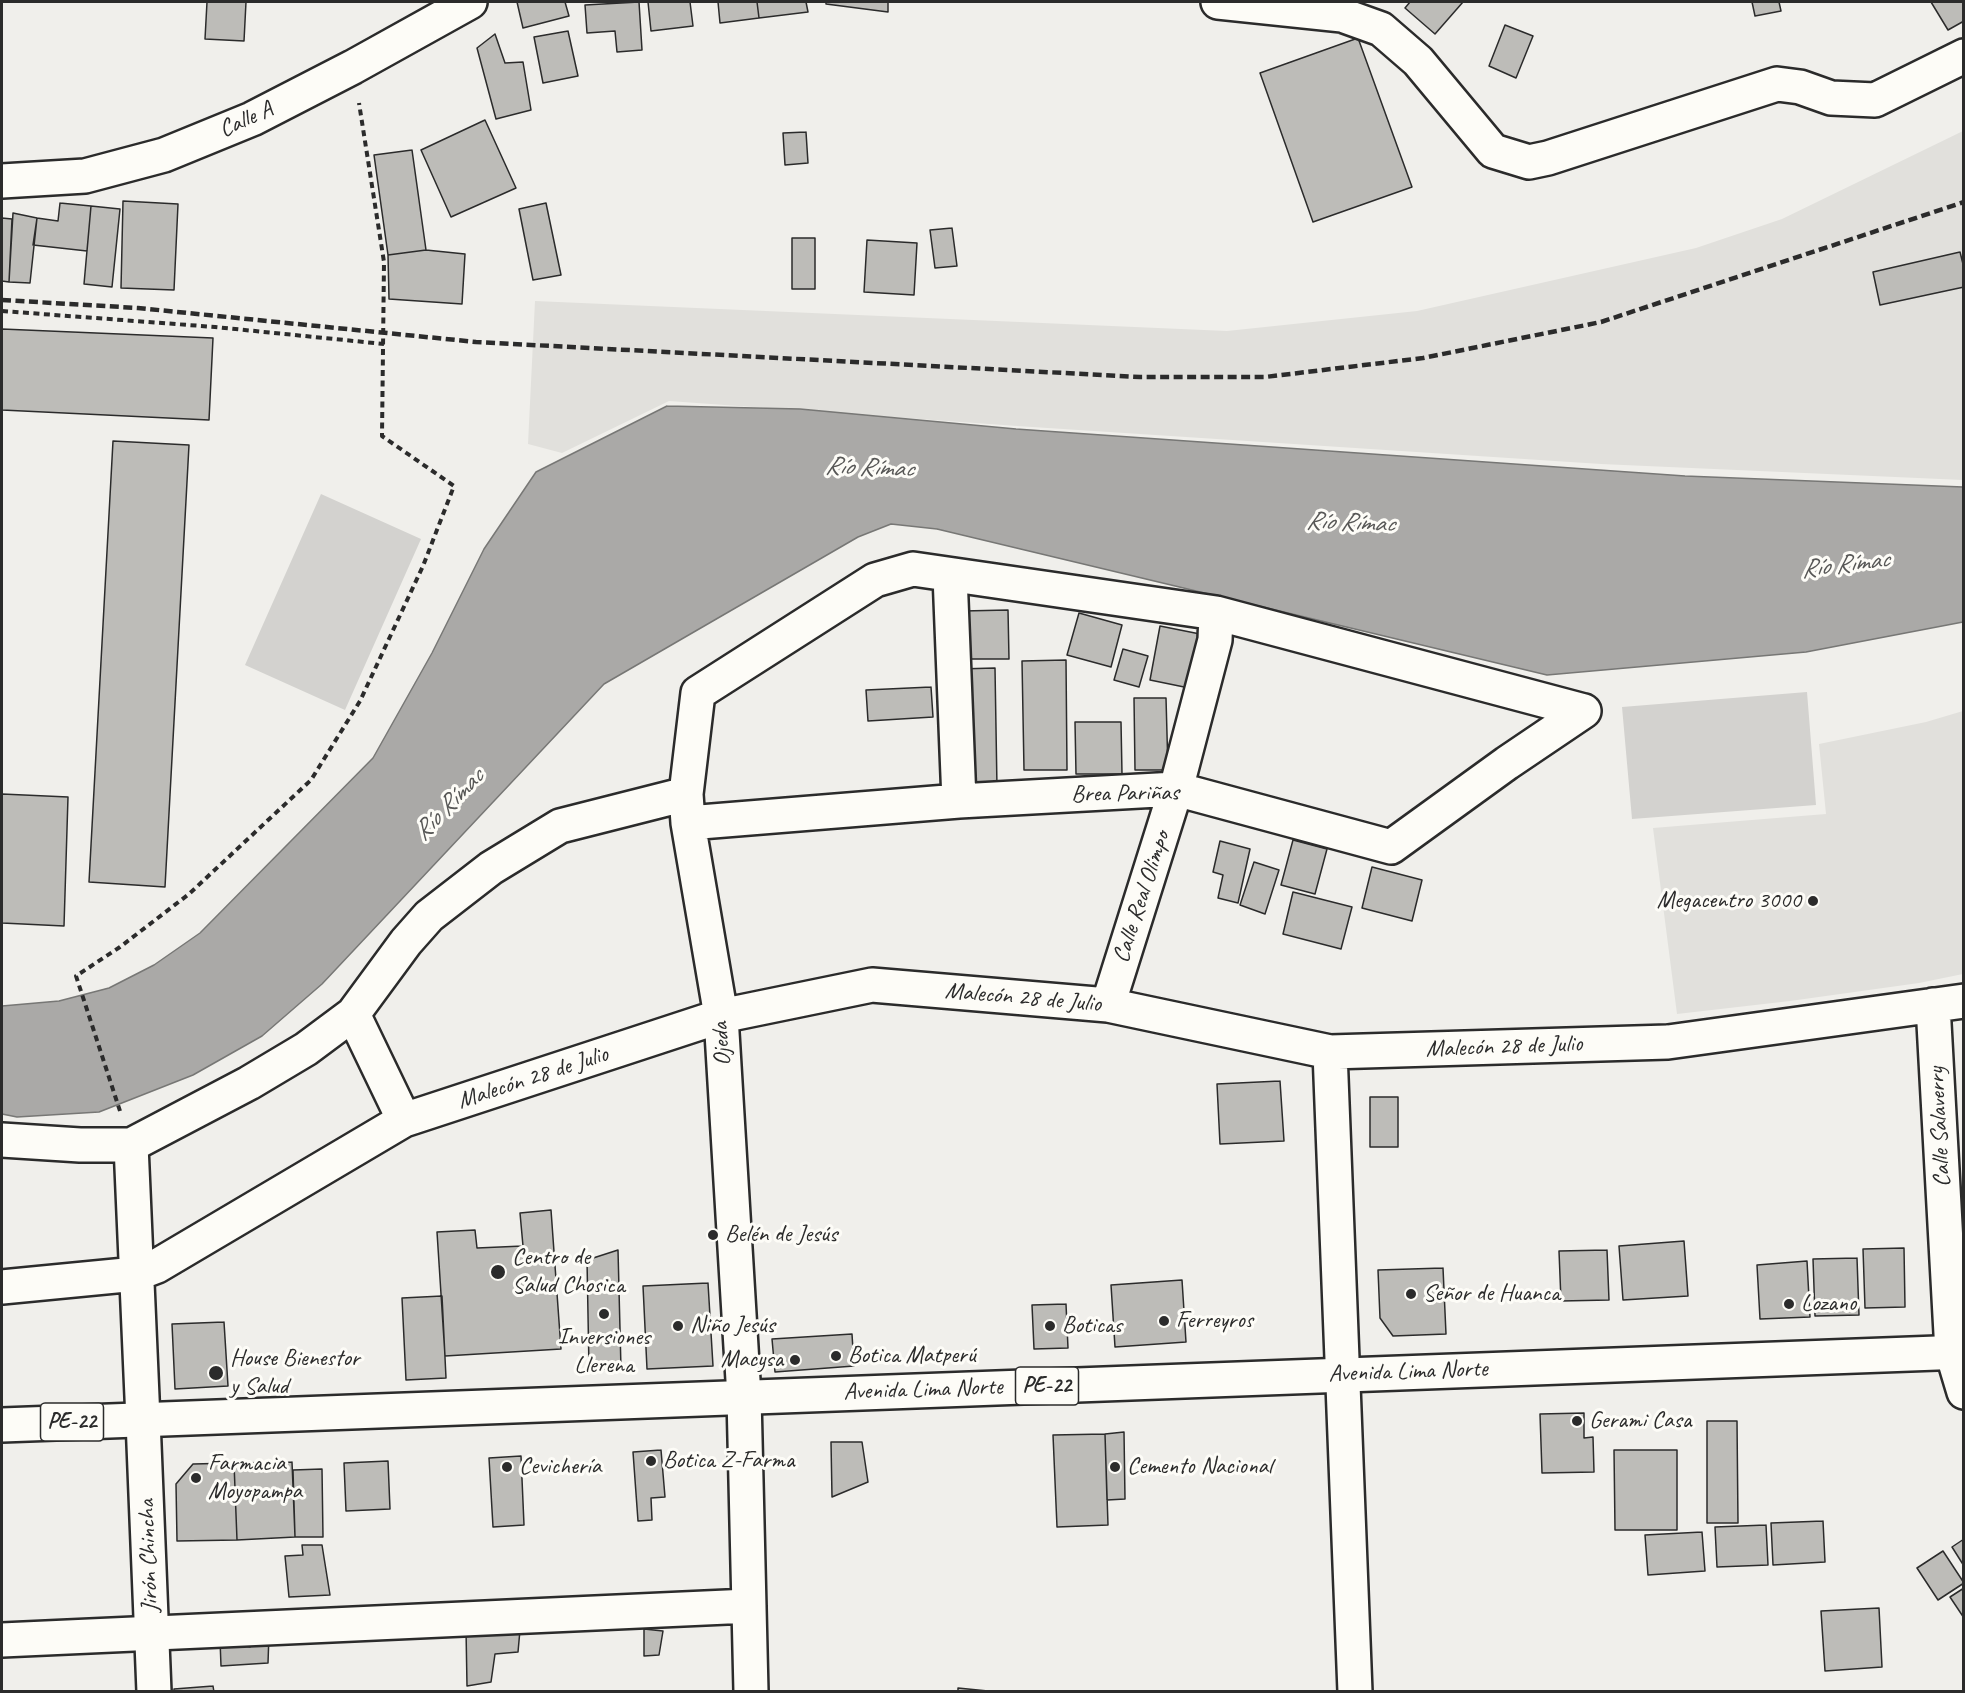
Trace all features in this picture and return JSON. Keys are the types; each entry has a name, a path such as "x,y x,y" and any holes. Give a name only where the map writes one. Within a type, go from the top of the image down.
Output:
{"main road":[{"name":"Calle A","path":"2,181 84,176 164,155 252,119 353,67 470,2"},
{"path":"1218,2 1342,15 1381,28 1418,61 1493,151 1529,162 1548,158 1777,84 1800,87 1831,98 1875,100 1964,56"},
{"name":"Ojeda","path":"751,1692 744,1397 721,1016 687,809 698,693 875,579 913,568 950,575"},
{"path":"959,801 950,575 1216,613"},
{"name":"Brea Pariñas","path":"127,1133 249,1083 306,1049 353,1014 406,942 429,916 491,868 560,826 687,809 959,801 1176,789 1391,847 1507,763 1584,711 1216,613"},
{"name":"Calle Real Olimpo","path":"1108,1005 1176,789 1215,640 1216,613"},
{"name":"Malecón 28 de Julio","path":"2,1287 136,1274 157,1266 404,1120 721,1016 872,985 1108,1005 1330,1052 1668,1042 1948,1003"},
{"name":"Calle Salaverry","path":"1948,1003 1958,1352 1964,1392"},
{"path":"353,1014 404,1120"},
{"path":"1330,1052 1355,1692"},
{"path":"2,1140 80,1145 127,1133"},
{"name":"Jirón Chincha","path":"127,1133 136,1274 154,1692"},
{"name":"Avenida Lima Norte","path":"2,1425 1958,1352"},
{"path":"2,1640 749,1606"}],"path":[{"path":"127,1133 76,976 120,947 189,894 311,780 365,691 423,566 454,486 382,436 384,262 353,67"},
{"path":"2,311 215,327 384,344"}],"shaded area":[{"path":"1963,131 1963,480 1601,464 669,401 562,453 528,444 535,301 1227,331 1417,311 1696,248 1782,219"},
{"path":"321,494 421,539 345,710 245,665"},
{"path":"1807,692 1816,805 1632,819 1622,707"},
{"name":"Megacentro 3000","path":"1963,711 1963,974 1919,983 1677,1014 1653,828 1826,814 1819,744 1926,722"}],"water":[{"name":"Río Rímac","path":"667,406 800,409 1016,429 1685,476 1963,487 1963,622 1806,652 1547,675 937,529 891,524 858,537 604,684 322,984 262,1036 193,1075 99,1112 17,1117 2,1114 2,1006 59,1001 109,988 154,965 200,933 373,758 432,653 484,549 536,472"}],"building":[{"path":"207,2 246,2 244,41 205,39"},
{"path":"517,2 565,2 569,16 523,28"},
{"path":"639,2 642,50 617,52 615,31 587,33 585,5"},
{"path":"648,2 690,2 693,26 651,31"},
{"path":"718,2 757,2 759,18 720,23"},
{"path":"757,2 806,2 808,12 759,18"},
{"path":"826,2 888,2 888,12 826,4"},
{"path":"1410,2 1463,2 1435,34 1405,8"},
{"path":"1752,2 1779,2 1781,11 1755,16"},
{"path":"1931,2 1964,2 1964,21 1948,30"},
{"path":"1505,25 1533,36 1516,78 1489,66"},
{"path":"568,31 578,76 543,83 534,37"},
{"path":"495,34 505,63 523,62 531,110 496,119 477,48"},
{"path":"1358,38 1412,187 1313,222 1260,73"},
{"path":"485,120 516,188 451,217 421,150"},
{"path":"806,132 808,163 785,165 783,133"},
{"path":"412,150 426,250 388,255 374,155"},
{"path":"123,201 178,204 174,290 121,288"},
{"path":"60,203 91,206 87,251 33,245 37,218 58,221"},
{"path":"546,203 561,275 533,280 519,209"},
{"path":"91,206 120,209 112,287 84,284"},
{"path":"13,213 37,218 30,283 9,282"},
{"path":"2,218 12,219 9,282 2,281"},
{"path":"952,228 957,266 935,268 930,230"},
{"path":"792,238 815,238 815,289 792,289"},
{"path":"867,240 917,243 914,295 864,292"},
{"path":"426,250 465,254 462,304 389,299 388,255"},
{"path":"1960,252 1964,268 1964,287 1880,305 1873,272"},
{"path":"2,329 213,338 209,420 2,410"},
{"path":"113,441 189,445 165,887 89,882"},
{"path":"1008,610 1009,659 963,659 963,611"},
{"path":"1079,613 1122,625 1111,667 1067,655"},
{"path":"1160,626 1200,634 1189,688 1150,680"},
{"path":"1123,649 1148,656 1139,687 1114,680"},
{"path":"1066,660 1067,770 1024,770 1022,661"},
{"path":"995,668 997,788 961,788 959,669"},
{"path":"931,687 933,717 868,721 866,690"},
{"path":"1134,698 1166,698 1168,770 1135,770"},
{"path":"1075,722 1121,722 1122,774 1076,774"},
{"path":"2,794 68,797 64,926 2,923"},
{"path":"1293,840 1327,849 1315,894 1281,885"},
{"path":"1220,841 1250,849 1238,903 1218,898 1223,875 1213,872"},
{"path":"1254,862 1279,870 1265,914 1240,905"},
{"path":"1372,867 1422,880 1412,921 1362,908"},
{"path":"1293,892 1352,907 1341,949 1283,934"},
{"path":"1280,1081 1284,1141 1220,1144 1217,1084"},
{"path":"1370,1097 1398,1097 1398,1147 1370,1147"},
{"name":"Centro de Salud Chosica","path":"551,1210 561,1349 445,1356 437,1232 475,1230 477,1248 523,1246 520,1213"},
{"path":"1684,1241 1688,1296 1623,1300 1619,1246"},
{"path":"1904,1248 1905,1307 1865,1308 1863,1249"},
{"name":"Inversiones Llerena","path":"618,1250 621,1369 589,1369 587,1260"},
{"path":"1607,1250 1609,1300 1561,1301 1559,1251"},
{"path":"1857,1258 1859,1315 1815,1316 1813,1259"},
{"path":"1807,1261 1810,1317 1760,1319 1757,1265"},
{"name":"Señor de Huanca","path":"1443,1268 1446,1334 1393,1336 1380,1318 1378,1270"},
{"path":"1182,1280 1186,1342 1115,1347 1111,1285"},
{"name":"Niño Jesús","path":"708,1283 713,1366 647,1369 643,1286"},
{"path":"442,1296 446,1378 406,1380 402,1298"},
{"name":"Boticas","path":"1066,1304 1068,1348 1034,1349 1032,1305"},
{"path":"224,1322 228,1386 175,1389 172,1324"},
{"path":"852,1334 854,1366 775,1372 772,1339"},
{"path":"1584,1413 1584,1438 1593,1437 1594,1472 1542,1473 1540,1414"},
{"path":"1707,1421 1737,1421 1738,1523 1707,1523"},
{"name":"Cemento Nacional","path":"1124,1432 1125,1499 1107,1500 1105,1434"},
{"path":"1105,1434 1108,1525 1057,1527 1053,1435"},
{"path":"831,1442 862,1442 868,1482 832,1497"},
{"path":"661,1450 665,1497 651,1498 652,1520 638,1521 633,1452"},
{"path":"1614,1450 1677,1450 1677,1530 1615,1530"},
{"path":"521,1456 524,1525 493,1527 489,1458"},
{"path":"388,1461 390,1509 346,1511 344,1463"},
{"path":"292,1462 295,1537 237,1540 234,1463"},
{"path":"234,1463 237,1540 177,1541 176,1484 193,1464"},
{"path":"322,1469 323,1537 295,1537 293,1470"},
{"path":"1823,1521 1825,1562 1773,1565 1771,1523"},
{"path":"1766,1525 1768,1565 1717,1567 1715,1527"},
{"path":"1702,1532 1705,1571 1648,1575 1645,1535"},
{"path":"1964,1539 1964,1566 1952,1547"},
{"path":"302,1545 322,1545 330,1595 289,1597 285,1556 303,1555"},
{"path":"1943,1551 1964,1583 1938,1600 1917,1568"},
{"path":"1964,1588 1964,1618 1950,1597"},
{"path":"1879,1608 1882,1667 1825,1671 1821,1611"},
{"path":"466,1629 520,1630 518,1652 495,1654 491,1682 467,1686"},
{"path":"644,1629 663,1631 659,1655 644,1656"},
{"path":"269,1634 268,1663 221,1666 220,1640 250,1647 250,1637"},
{"path":"213,1686 214,1692 174,1692 174,1689"},
{"path":"958,1688 988,1691 988,1692 958,1692"}],"railway":[{"path":"2,300 138,308 476,342 1140,377 1265,377 1423,358 1601,322 1964,202"}],"place":[{"name":"Megacentro 3000","path":"1813,901"},
{"name":"Belén de Jesús","path":"713,1235"},
{"name":"Centro de Salud Chosica","path":"498,1272"},
{"name":"Señor de Huanca","path":"1411,1294"},
{"name":"Lozano","path":"1789,1304"},
{"name":"Inversiones Llerena","path":"604,1314"},
{"name":"Ferreyros","path":"1164,1321"},
{"name":"Niño Jesús","path":"678,1326"},
{"name":"Boticas","path":"1050,1326"},
{"name":"Botica Matperú","path":"836,1356"},
{"name":"Macysa","path":"795,1360"},
{"name":"House Bienestor y Salud","path":"216,1373"},
{"name":"Gerami Casa","path":"1577,1421"},
{"name":"Botica Z-Farma","path":"651,1461"},
{"name":"Cevichería","path":"507,1467"},
{"name":"Cemento Nacional","path":"1115,1467"},
{"name":"Farmacia Moyopampa","path":"196,1478"}]}
